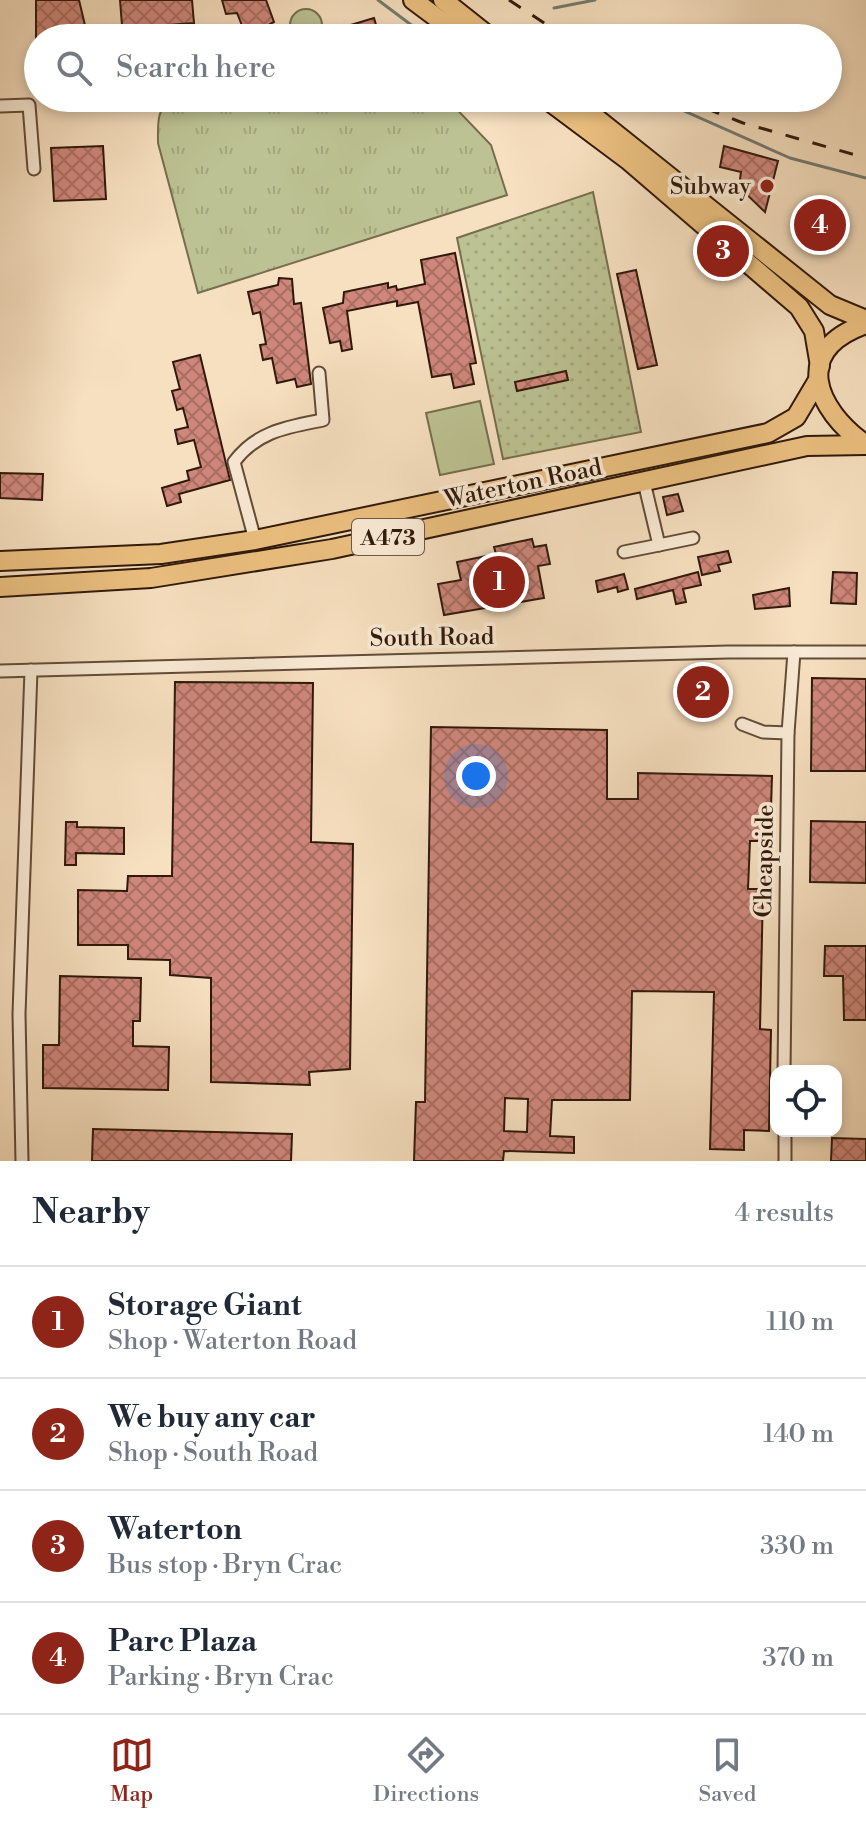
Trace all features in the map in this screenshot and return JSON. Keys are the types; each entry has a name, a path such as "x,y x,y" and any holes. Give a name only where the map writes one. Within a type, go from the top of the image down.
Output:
{"main road":[{"path":"413,0 445,24"},
{"path":"443,0 473,24"},
{"path":"563,112 640,170 799,307 814,331 825,407 838,423 866,445"},
{"path":"589,112 830,305 866,322"},
{"name":"Waterton Road","path":"0,561 161,554 255,540 768,433 796,417 840,337 866,322"},
{"name":"Waterton Road","path":"0,587 151,578 332,549 807,446 866,445"}],"street":[{"path":"0,106 24,105"},
{"path":"30,112 34,169"},
{"path":"255,540 234,462 244,447 260,436 323,420 319,373"},
{"path":"644,482 659,545"},
{"path":"624,552 693,538"},
{"name":"Cheapside","path":"784,1065 788,733 794,652"},
{"name":"South Road","path":"0,671 866,652"},
{"path":"22,1161 19,1014 31,670"},
{"path":"742,724 763,732 788,733"},
{"path":"785,1137 785,1161"}],"green space":[{"path":"306,9 312,10 322,24 290,24 295,14"},
{"path":"459,112 491,145 507,195 198,293 158,143 160,113"},
{"path":"593,192 641,432 503,459 457,238"},
{"path":"480,401 494,464 440,475 426,413"}],"building":[{"path":"36,0 79,0 85,24 36,24"},
{"path":"120,0 192,0 194,23 122,24"},
{"path":"222,0 266,0 274,22 241,24 237,13 226,14"},
{"path":"374,18 376,24 354,24"},
{"path":"103,146 106,199 54,201 51,148"},
{"path":"724,146 778,161 765,212 739,187 741,172 720,167"},
{"path":"455,253 476,363 470,364 474,384 454,388 451,374 432,377 418,302 397,306 397,301 347,311 352,349 342,351 340,341 330,343 323,308 343,303 344,292 388,283 388,288 396,286 397,290 425,284 421,260"},
{"path":"636,270 657,365 638,369 617,274"},
{"path":"279,278 292,279 294,304 301,303 311,384 297,387 295,379 277,383 272,358 263,360 260,345 266,344 260,312 253,314 248,292 278,285"},
{"path":"200,355 230,480 179,494 181,502 167,506 162,488 189,480 187,471 201,467 194,440 178,444 175,430 188,427 183,408 177,410 172,391 180,389 173,362"},
{"path":"566,371 568,380 517,391 515,382"},
{"path":"0,473 43,474 42,500 0,498"},
{"path":"678,494 683,511 667,515 663,497"},
{"path":"532,539 534,547 546,545 550,564 538,566 544,598 444,615 438,584 461,580 457,562 496,554 494,547"},
{"path":"728,551 731,562 718,565 720,571 702,575 698,557"},
{"path":"698,572 701,585 683,589 686,602 676,604 673,590 637,599 635,589"},
{"path":"833,572 857,573 856,604 831,603"},
{"path":"624,574 628,589 618,592 617,587 598,592 596,581"},
{"path":"789,588 790,606 755,609 753,595"},
{"path":"812,678 866,679 866,771 811,771"},
{"path":"175,682 313,683 311,842 353,844 350,1069 309,1072 310,1085 211,1082 211,978 170,975 170,960 128,959 128,945 78,945 78,890 127,891 128,876 172,876"},
{"path":"431,727 607,730 607,799 638,799 638,773 772,776 770,841 750,841 748,889 763,889 760,1029 771,1030 769,1131 744,1130 744,1150 710,1149 714,992 632,991 630,1100 552,1100 550,1136 574,1137 574,1153 504,1151 503,1161 414,1161 416,1102 425,1102","holes":["505,1098 528,1099 527,1132 504,1131"]},
{"path":"811,821 866,822 866,883 810,882"},
{"path":"66,822 77,822 77,827 124,828 124,854 76,853 76,865 65,865"},
{"path":"825,946 866,946 866,1020 844,1020 843,976 824,976"},
{"path":"60,976 141,978 140,1021 133,1021 133,1046 169,1047 168,1090 43,1088 43,1045 59,1045"},
{"path":"93,1129 292,1134 291,1161 92,1161"},
{"path":"832,1138 866,1139 866,1161 831,1161"}],"waterway":[{"path":"378,0 410,24"},
{"path":"554,8 595,0"},
{"path":"686,112 790,158 866,178"}],"railway":[{"path":"509,0 546,24"},
{"path":"715,112 743,123 866,158"}],"place":[{"name":"Subway","path":"767,186"},
{"name":"Parc Plaza","path":"820,225"},
{"name":"Waterton","path":"723,251"},
{"name":"Storage Giant","path":"499,582"},
{"name":"We buy any car","path":"703,692"}]}
